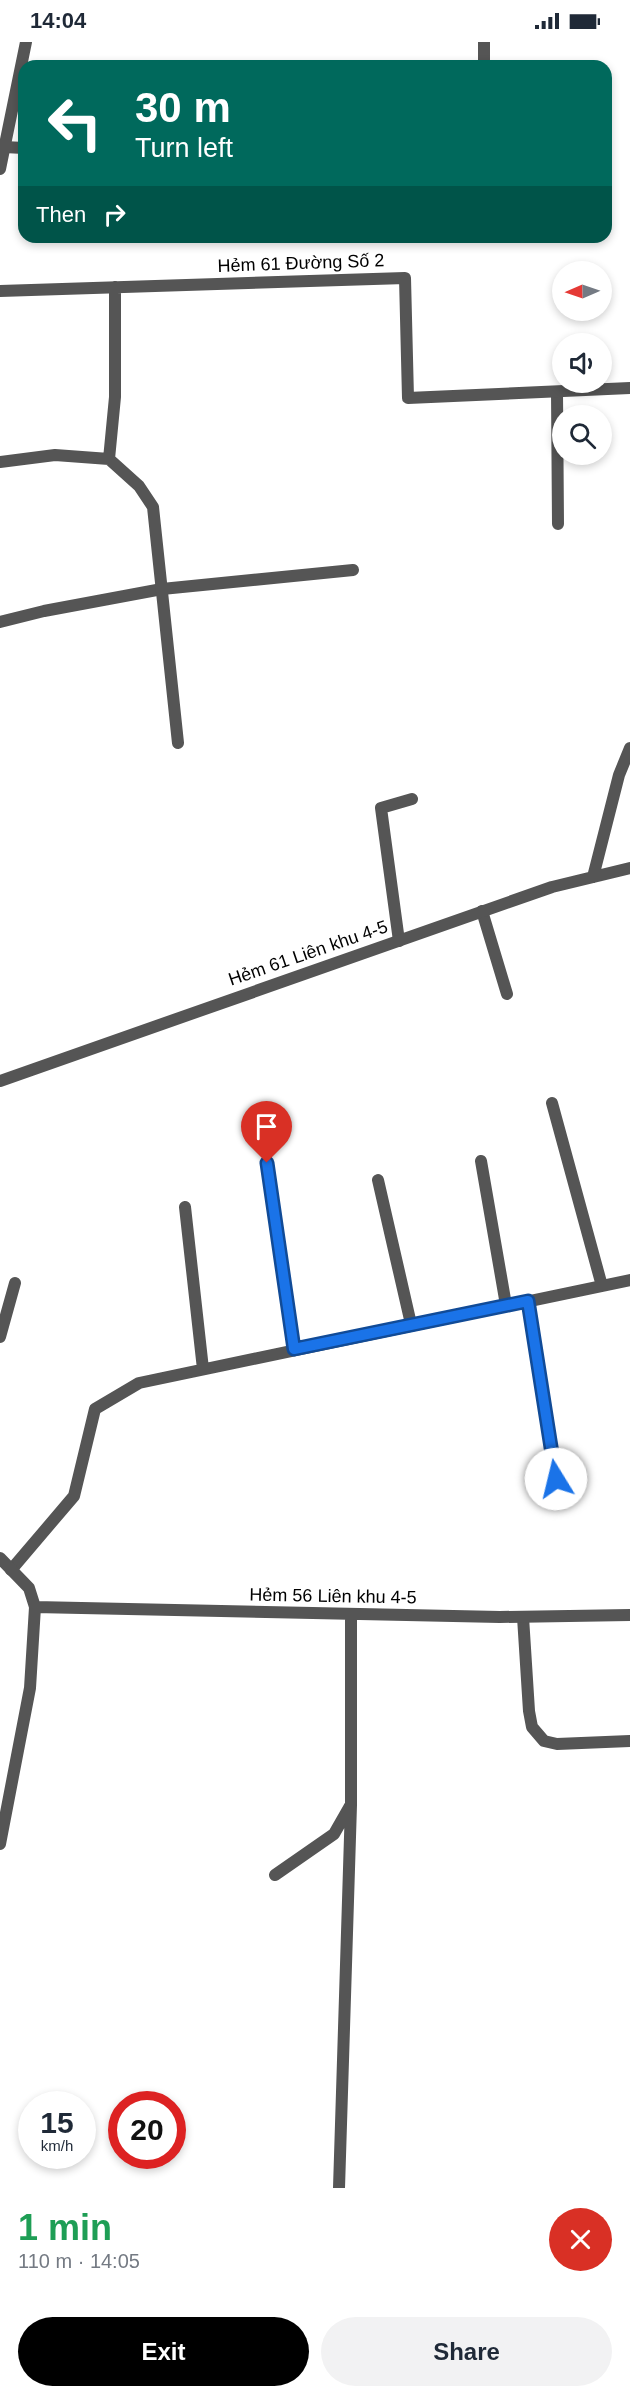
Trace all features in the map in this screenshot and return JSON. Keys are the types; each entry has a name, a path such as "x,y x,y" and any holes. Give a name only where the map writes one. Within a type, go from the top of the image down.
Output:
{"street":[{"path":"22,60 26,42"},
{"path":"484,42 484,60"},
{"path":"0,169 2,147 18,77"},
{"path":"2,147 18,148"},
{"name":"Hẻm 61 Đường Số 2","path":"0,291 405,278 408,399 552,392"},
{"path":"109,459 115,397 115,287"},
{"name":"Hẻm 61 Đường Số 2","path":"612,389 630,388"},
{"path":"556,393 558,524"},
{"path":"0,462 55,455 109,459 140,486 153,507 178,743"},
{"path":"0,622 44,611 162,589 353,570"},
{"path":"593,877 619,776 630,748"},
{"path":"399,941 381,808 412,799"},
{"name":"Hẻm 61 Liên khu 4-5","path":"0,1081 552,887 630,868"},
{"path":"482,911 507,994"},
{"path":"552,1103 602,1286"},
{"path":"481,1161 506,1305"},
{"path":"267,1163 294,1349"},
{"path":"378,1180 411,1324"},
{"path":"185,1207 203,1369"},
{"path":"11,1570 74,1496 95,1409 139,1383 411,1324 630,1280"},
{"path":"0,1337 15,1283"},
{"path":"528,1301 556,1479"},
{"path":"0,1558 29,1588 35,1607 30,1688 0,1844"},
{"name":"Hẻm 56 Liên khu 4-5","path":"35,1607 523,1617 630,1616"},
{"path":"339,2188 351,1805 351,1614"},
{"path":"523,1617 532,1727 544,1742 557,1744 630,1741"},
{"path":"275,1875 334,1834 351,1805"}],"route":[{"path":"267,1163 294,1349 528,1301 556,1479"}]}
